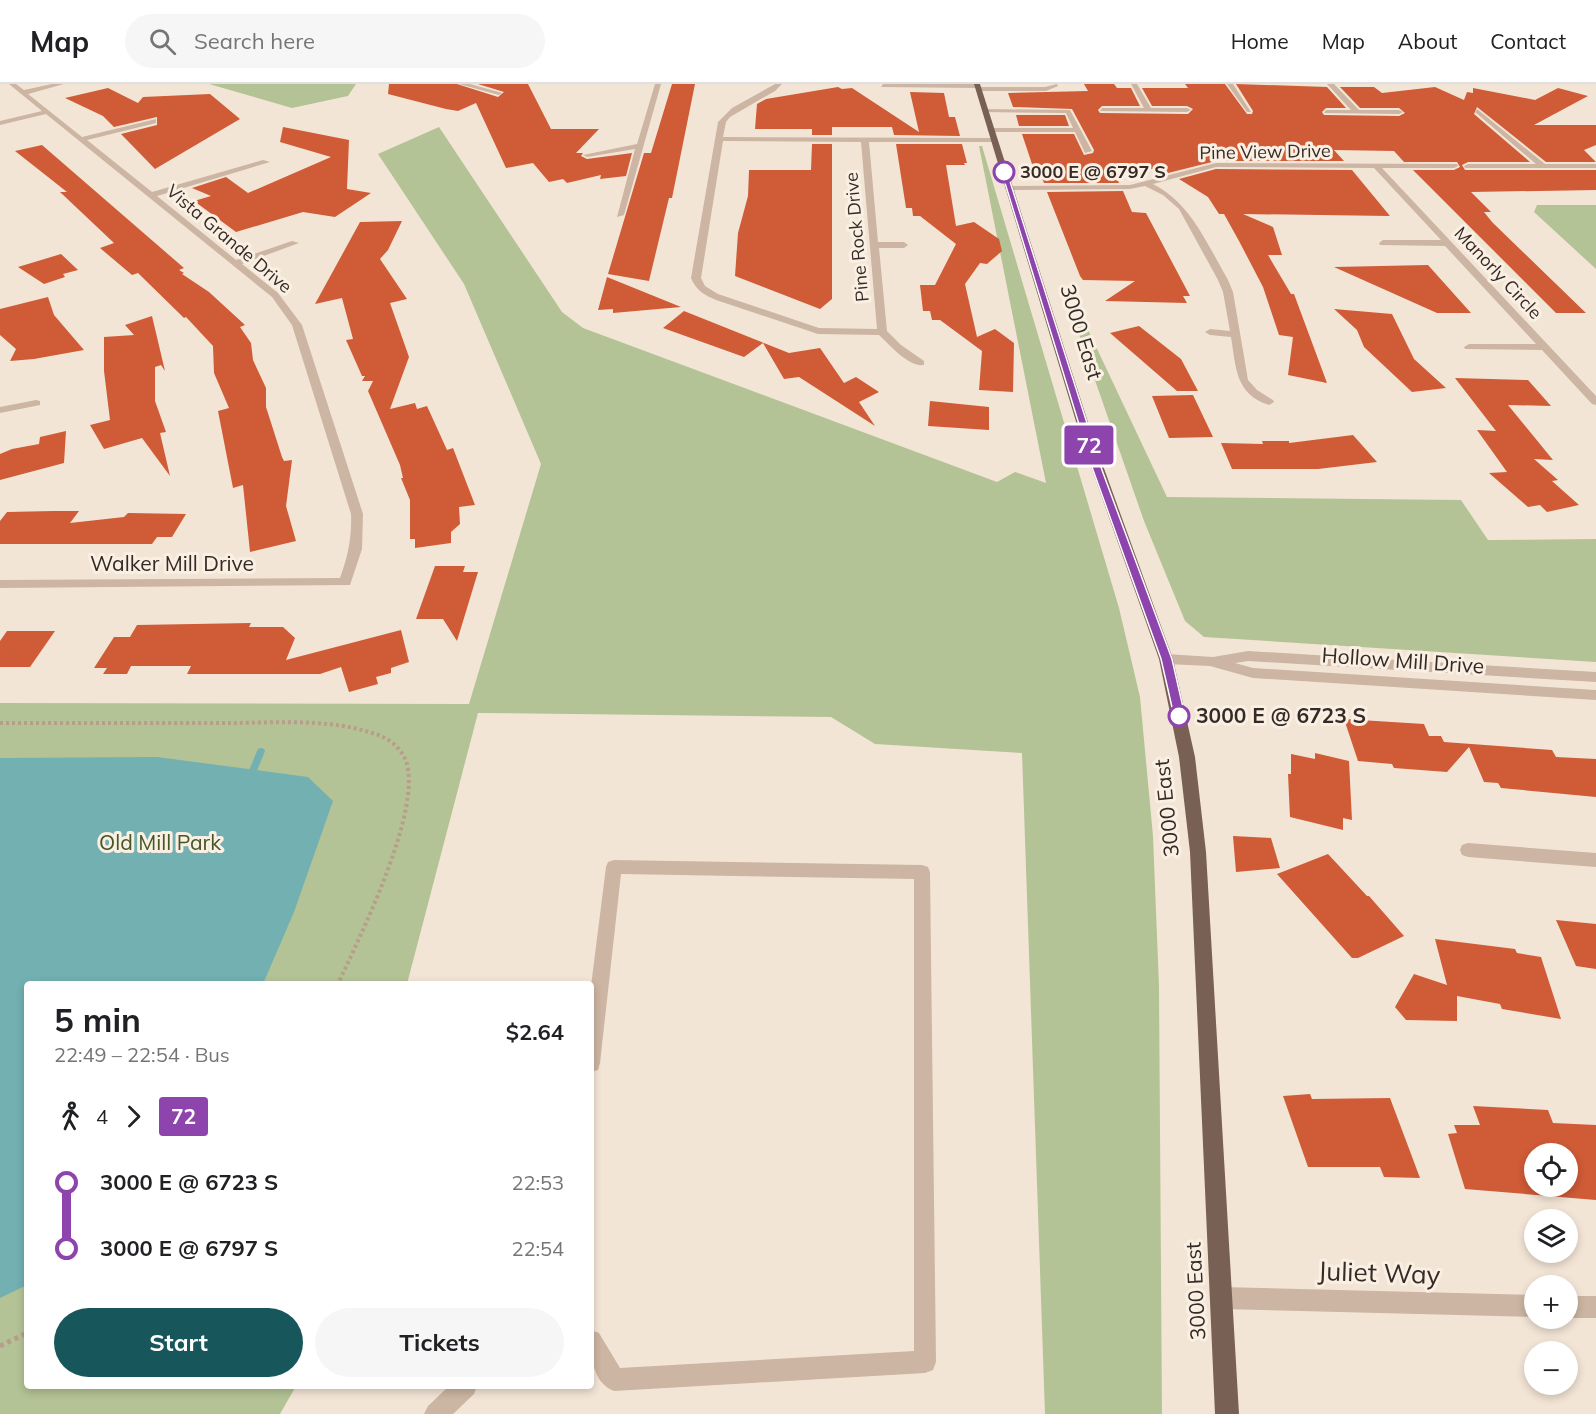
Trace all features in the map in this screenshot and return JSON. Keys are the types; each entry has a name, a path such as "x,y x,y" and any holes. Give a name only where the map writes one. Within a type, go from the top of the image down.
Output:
{"main road":[{"name":"3000 East","path":"978,86 1090,447 1166,659 1187,757 1198,852 1227,1414"}],"street":[{"name":"Vista Grande Drive","path":"12,84 274,295 297,325 357,514 357,550 345,582"},
{"path":"22,93 61,84"},
{"path":"462,84 499,93"},
{"path":"620,215 658,84"},
{"path":"779,84 768,93 738,106 722,122 696,278 699,285 706,293 804,328 832,332 882,332 897,347 920,363"},
{"path":"883,86 1046,88 1055,86 1054,84"},
{"path":"1134,84 1149,110"},
{"path":"1230,84 1249,111"},
{"path":"1330,84 1357,112"},
{"path":"726,104 738,106"},
{"path":"985,111 1065,110 1070,112 1088,151"},
{"path":"1102,110 1187,110"},
{"path":"1477,111 1543,166"},
{"path":"0,123 47,112"},
{"path":"1326,112 1399,112"},
{"path":"82,140 153,121"},
{"path":"991,130 1078,130"},
{"path":"718,139 994,140"},
{"name":"Pine Rock Drive","path":"865,140 882,332"},
{"path":"587,155 640,146"},
{"path":"151,195 266,162"},
{"name":"Pine View Drive","path":"1008,188 1112,188 1148,184 1187,170 1216,165 1454,166"},
{"name":"Manorly Circle","path":"1376,166 1596,402"},
{"path":"1468,166 1596,166"},
{"path":"1148,184 1166,193 1182,208 1228,292 1243,380 1252,392 1269,402"},
{"path":"235,263 295,243"},
{"path":"1383,243 1449,243"},
{"path":"874,245 904,245"},
{"path":"1210,332 1236,335"},
{"path":"1468,347 1545,347"},
{"path":"0,410 36,402"},
{"name":"Walker Mill Drive","path":"0,584 345,582"},
{"name":"Hollow Mill Drive","path":"1210,662 1248,656 1596,677"},
{"name":"Hollow Mill Drive","path":"1166,659 1210,662 1252,673 1596,694"},
{"path":"1467,850 1596,860"},
{"path":"594,1037 614,867 922,872 925,1362 614,1380 594,1346"},
{"name":"Juliet Way","path":"1222,1298 1524,1306"},
{"path":"1578,1307 1596,1307"},
{"path":"436,1414 463,1389"}],"path":[{"path":"0,723 295,723 369,732 392,742 404,756 408,775 406,804 395,846 339,981"},
{"path":"0,1346 24,1334"}],"green space":[{"path":"209,84 356,84 348,96 292,108"},
{"name":"Old Mill Park","path":"439,127 562,312 583,328 997,482 1015,472 1046,483 979,146 982,146 1119,608 1140,697 1153,836 1159,986 1162,1414 1045,1414 1022,753 875,744 831,717 478,713 408,981 24,981 24,1389 294,1389 280,1414 0,1414 0,703 469,704 541,464 464,284 378,154"},
{"path":"1537,205 1596,205 1596,269 1534,212"},
{"path":"1073,317 1082,317 1167,497 1461,500 1488,540 1596,539 1596,662 1204,637 1185,621 1144,521"}],"water":[{"path":"157,757 308,777 333,801 294,912 264,981 24,981 24,1286 0,1298 0,758"}],"building":[{"path":"389,84 457,84 498,97 504,92 478,84 528,84 551,129 599,129 576,153 583,153 581,156 587,159 632,153 626,176 600,179 601,175 567,183 563,179 549,182 533,163 506,168 476,103 458,111 446,109 388,94"},
{"path":"672,84 695,84 672,198 669,198 649,281 608,274 644,153 651,153"},
{"path":"1084,84 1114,84 1117,88 1131,88 1140,106 1102,106 1098,110 1100,113 1188,114 1193,109 1187,106 1152,106 1142,88 1188,88 1185,84 1225,84 1247,114 1252,114 1253,111 1236,84 1327,87 1346,108 1326,108 1322,112 1324,115 1399,116 1405,113 1399,108 1360,108 1340,87 1374,87 1382,93 1435,87 1464,100 1467,92 1473,93 1473,88 1535,100 1558,88 1588,96 1534,125 1596,125 1596,145 1584,150 1596,162 1546,162 1477,107 1474,114 1530,162 1468,162 1462,165 1465,170 1596,170 1596,190 1471,192 1491,212 1484,212 1492,222 1586,313 1556,313 1413,170 1454,170 1460,167 1457,162 1404,162 1394,151 1334,150 1344,161 1216,161 1168,173 1162,169 1113,169 1119,183 1044,183 1039,170 1034,170 1022,134 1074,134 1084,155 1093,153 1094,150 1072,109 1013,107 1008,93 1088,91"},
{"path":"838,87 852,88 919,132 910,92 944,93 949,117 955,117 960,136 894,135 892,127 832,127 832,135 812,135 812,129 755,129 757,104 766,99"},
{"path":"108,88 138,103 143,97 210,94 240,119 155,169 121,134 157,125 157,117 114,127 103,116 65,98"},
{"path":"1016,115 1065,115 1069,126 1019,126"},
{"path":"283,127 349,140 347,189 371,193 335,217 303,212 236,232 194,201 211,196 192,188 226,177 248,193 331,157 280,142"},
{"path":"812,144 832,144 832,299 820,309 735,276 738,233 748,196 749,170 811,170"},
{"path":"896,144 962,144 967,163 964,163 965,165 946,165 956,226 974,222 999,239 1002,251 987,264 980,263 965,284 977,337 995,329 1014,343 1013,392 979,390 982,351 940,320 932,320 930,311 923,311 920,285 935,285 956,244 920,216 913,216 912,208 906,208"},
{"path":"42,145 184,268 179,270 184,273 182,274 209,292 245,325 240,327 251,343 253,360 266,388 266,407 282,457 284,461 292,460 286,506 296,541 250,552 243,485 233,488 218,411 229,408 214,373 213,346 186,317 184,318 138,273 132,275 100,248 114,243 60,192 67,192 15,151"},
{"path":"1216,169 1352,170 1390,216 1243,214 1273,227 1282,255 1268,255 1291,294 1294,294 1327,383 1288,375 1293,337 1279,335 1263,287 1224,214 1219,214 1208,197 1179,179"},
{"path":"1123,191 1132,212 1146,213 1190,296 1183,296 1187,303 1105,301 1135,281 1083,280 1080,276 1047,192"},
{"path":"402,221 388,250 380,259 407,299 390,303 409,357 390,409 415,403 417,409 427,406 447,450 453,448 475,505 459,507 460,524 451,532 451,543 415,548 415,539 410,539 410,500 401,478 403,478 400,465 368,391 373,381 362,381 365,376 362,376 346,340 353,339 342,298 315,304 360,222"},
{"path":"61,254 78,270 63,274 65,277 44,284 18,267"},
{"path":"1428,265 1471,313 1437,313 1334,267"},
{"path":"607,277 681,307 613,313 613,309 598,310"},
{"path":"48,297 54,315 84,350 10,361 16,349 0,335 0,309"},
{"path":"1334,309 1392,314 1414,359 1446,388 1412,392 1364,347 1357,330"},
{"path":"684,311 789,353 820,348 844,383 856,377 879,392 859,402 875,426 799,377 784,379 763,343 744,357 663,328"},
{"path":"152,316 165,371 161,365 155,367 155,401 166,432 160,433 170,476 142,438 104,449 90,425 110,420 104,371 104,337 134,335 125,325"},
{"path":"1139,326 1181,359 1198,391 1177,391 1110,333"},
{"path":"1455,378 1528,380 1551,406 1508,405 1553,460 1534,459 1558,480 1552,481 1579,505 1547,512 1540,505 1528,507 1489,473 1507,472 1477,430 1496,431"},
{"path":"1193,395 1213,437 1169,438 1152,396"},
{"path":"930,401 989,407 989,430 928,426"},
{"path":"66,431 64,463 0,480 0,454 12,449 39,444 40,437"},
{"path":"1353,435 1377,462 1318,469 1232,469 1221,443 1263,444 1262,441 1289,441 1289,443"},
{"path":"79,511 70,523 124,517 128,513 186,514 172,537 157,537 152,544 0,544 0,521 7,512"},
{"path":"435,566 465,566 463,572 478,572 457,641 443,619 416,619"},
{"path":"251,623 249,627 283,627 295,638 286,660 401,630 409,662 391,668 391,673 376,677 378,684 349,692 341,667 320,674 187,674 191,666 131,666 127,674 103,674 107,668 94,668 114,637 130,637 137,625"},
{"path":"7,631 55,631 30,667 0,667 0,641"},
{"path":"1344,719 1424,724 1429,736 1441,736 1444,742 1552,750 1556,757 1596,759 1596,797 1501,788 1498,783 1484,782 1469,747 1447,772 1394,768 1392,764 1358,761"},
{"path":"1315,753 1349,761 1352,820 1343,818 1343,830 1290,817 1288,774 1291,774 1291,754 1315,759"},
{"path":"1233,836 1271,838 1280,868 1236,872"},
{"path":"1328,854 1404,936 1358,958 1352,958 1277,874"},
{"path":"1556,920 1596,924 1596,969 1576,966"},
{"path":"1435,939 1515,949 1517,953 1541,957 1561,1019 1502,1009 1500,1004 1457,996 1457,1021 1406,1020 1395,1007 1414,974 1447,985"},
{"path":"1310,1094 1312,1099 1390,1098 1420,1178 1384,1177 1380,1167 1308,1167 1283,1096"},
{"path":"1473,1106 1548,1110 1553,1123 1596,1125 1596,1200 1560,1197 1578,1197 1578,1143 1524,1143 1524,1194 1465,1189 1448,1134 1457,1133 1454,1125 1480,1125"}],"waterway":[{"path":"250,778 261,751"}],"bus line":[{"name":"72","path":"1004,172 1110,508 1166,659 1179,716"}],"place":[{"name":"3000 E @ 6797 S","path":"1004,172"},
{"name":"3000 E @ 6723 S","path":"1179,716"}]}
